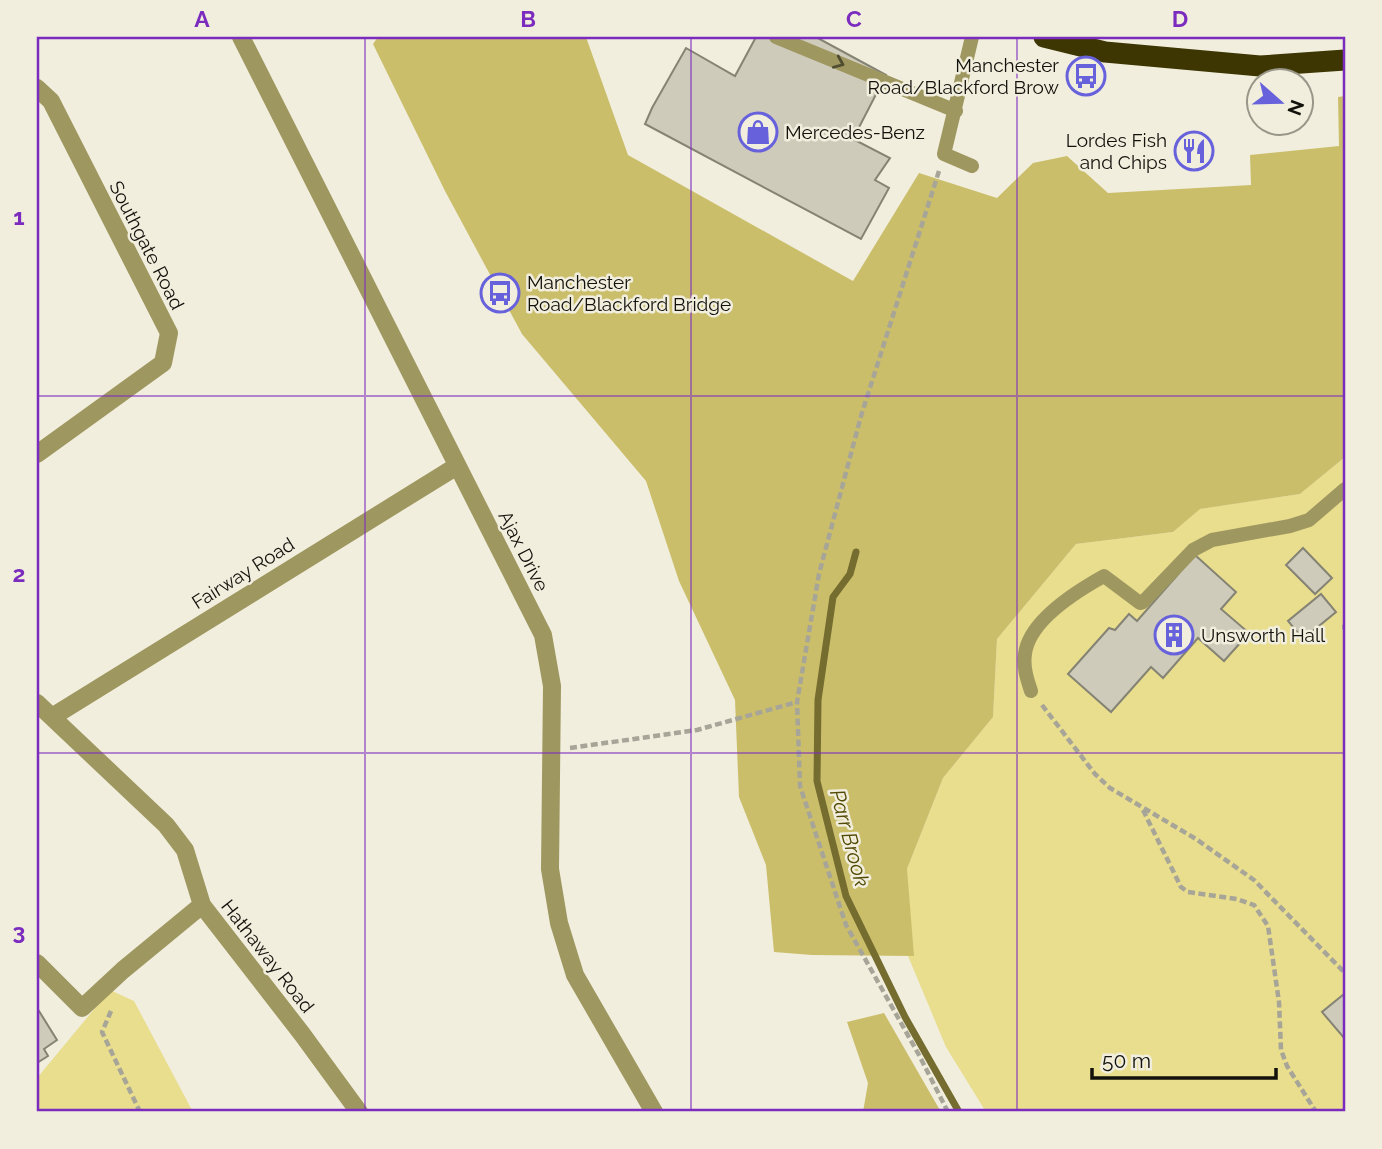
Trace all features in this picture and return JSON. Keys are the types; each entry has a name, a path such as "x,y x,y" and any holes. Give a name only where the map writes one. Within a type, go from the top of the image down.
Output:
{"highway":[{"path":"1044,37 1105,52 1260,66 1345,60"}],"street":[{"name":"Ajax Drive","path":"241,37 543,635 552,686 550,869 559,923 575,975 654,1112"},
{"name":"Southgate Road","path":"37,88 51,101 169,333 163,363 37,454"},
{"name":"Fairway Road","path":"52,717 457,466"},
{"name":"Hathaway Road","path":"37,703 166,825 186,850 202,905 359,1112"},
{"path":"37,963 82,1008 123,970 202,905"}],"lane":[{"path":"776,37 956,111"},
{"path":"972,37 944,154 972,166"},
{"path":"1031,691 1024,672 1027,643 1067,597 1104,576 1133,599 1143,602 1193,550 1212,540 1309,520 1345,489"}],"path":[{"path":"944,154 861,416 819,574 797,702 800,786 846,925 948,1112"},
{"path":"1031,691 1110,788 1196,839 1254,880 1345,973"},
{"path":"552,751 697,730 797,702"},
{"path":"1142,809 1181,887 1188,892 1237,899 1254,905 1268,926 1279,1002 1281,1050 1287,1066 1316,1112"},
{"path":"123,970 103,1032 140,1112"}],"shaded area":[{"path":"378,37 586,37 628,155 853,281 919,173 997,198 1033,163 1067,156 1108,193 1251,185 1250,155 1339,146 1338,97 1345,96 1345,457 1300,494 1200,509 1173,532 1076,544 997,639 993,717 943,778 907,869 914,956 774,952 766,865 739,797 735,700 679,581 646,481 522,334 445,191 373,44"},
{"path":"1345,457 1345,1112 986,1112 946,1047 908,956 907,869 943,778 993,717 997,639 1076,544 1173,532 1199,509 1300,494"},
{"path":"110,990 134,1001 193,1112 37,1112 37,1078"},
{"path":"884,1013 941,1112 863,1112 868,1083 847,1022"}],"building":[{"name":"Mercedes-Benz","path":"756,37 816,37 886,75 853,139 890,158 875,180 889,188 861,239 645,124 686,48 735,76"},
{"path":"1303,548 1332,578 1315,594 1286,565"},
{"name":"Unsworth Hall","path":"1195,555 1236,592 1221,609 1249,633 1224,661 1198,638 1163,678 1151,667 1111,712 1068,674 1109,628 1115,630 1129,614 1137,621"},
{"path":"1321,594 1336,612 1303,639 1288,621"},
{"path":"1344,994 1345,996 1345,1039 1322,1012"},
{"path":"39,1011 57,1040 44,1049 48,1056 37,1063 37,1012"}],"waterway":[{"name":"Parr Brook","path":"856,552 850,574 833,597 818,700 817,781 846,896 905,1017 959,1112"}],"place":[{"name":"Manchester Road/Blackford Brow","path":"1086,76"},
{"name":"Mercedes-Benz","path":"758,132"},
{"name":"Lordes Fish and Chips","path":"1194,151"},
{"name":"Manchester Road/Blackford Bridge","path":"500,293"},
{"name":"Unsworth Hall","path":"1174,635"}]}
